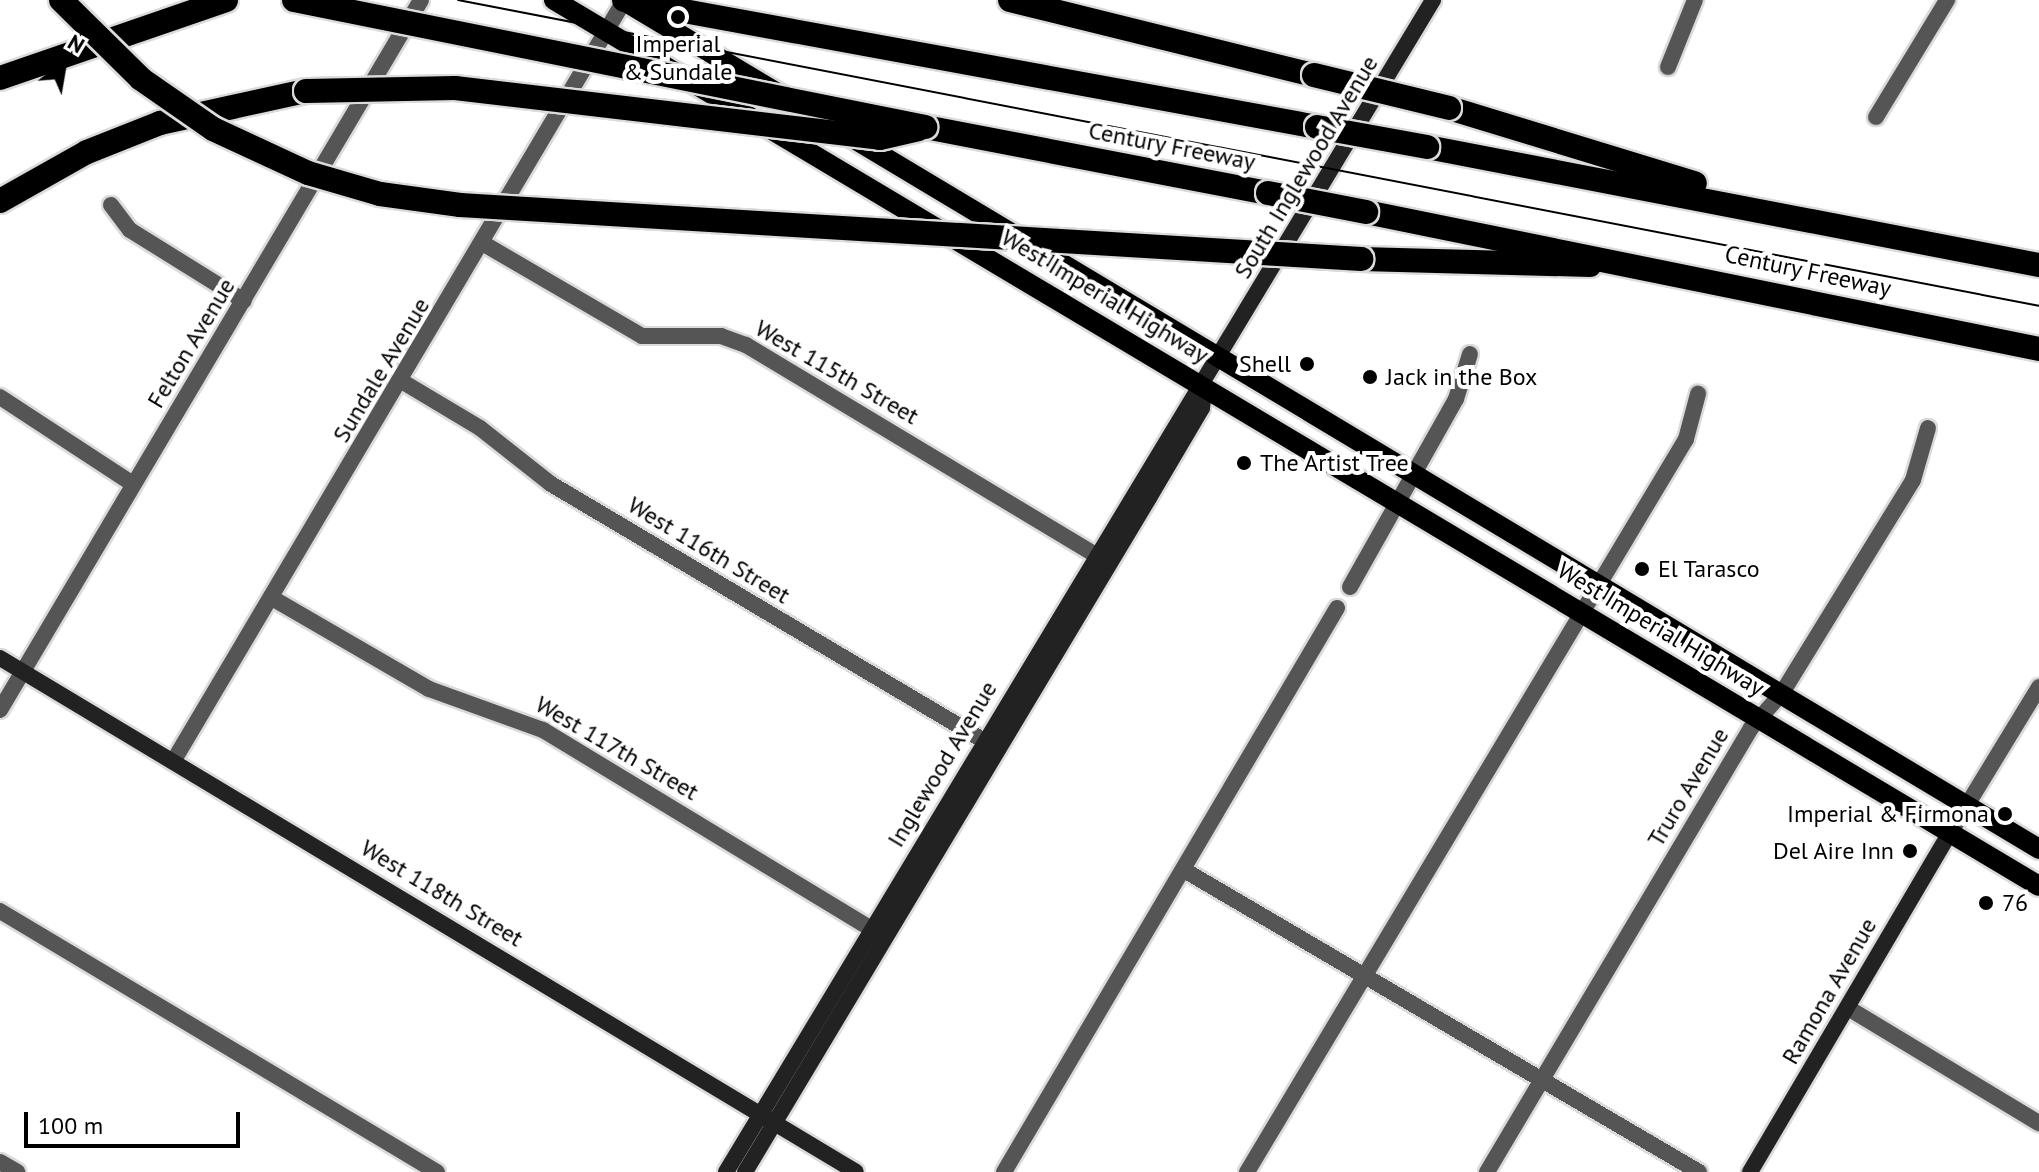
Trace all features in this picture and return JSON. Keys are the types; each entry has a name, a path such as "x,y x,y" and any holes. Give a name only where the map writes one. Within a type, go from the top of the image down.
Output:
{"highway":[{"path":"61,0 141,79 213,129 308,173 380,194 460,205 1361,259 1646,265"},
{"path":"0,78 226,0"},
{"name":"Century Freeway","path":"294,0 925,127 1646,265 2039,349"},
{"name":"Century Freeway","path":"623,0 1798,215 2039,265"},
{"path":"1010,0 1449,108 1798,215"},
{"path":"1068,0 1193,45"},
{"path":"0,201 87,152 160,123 332,88 455,88 880,138 925,127"}],"main road":[{"name":"West Imperial Highway","path":"554,0 1205,385 2039,886"},
{"name":"West Imperial Highway","path":"623,0 2039,849"},
{"name":"South Inglewood Avenue","path":"1220,359 1433,0"},
{"name":"Inglewood Avenue","path":"745,1172 887,938 1094,554 1189,399 1205,385 1220,359"},
{"name":"Inglewood Avenue","path":"726,1172 872,929 1110,564 1202,408 1205,385"},
{"name":"West 118th Street","path":"0,658 856,1172"},
{"name":"Ramona Avenue","path":"1750,1172 1950,833"}],"street":[{"name":"Felton Avenue","path":"0,710 421,0"},
{"name":"Sundale Avenue","path":"174,760 403,382 623,0"},
{"path":"1668,67 1695,0"},
{"path":"1876,117 1947,0"},
{"path":"111,205 130,230 244,301"},
{"name":"West 115th Street","path":"484,244 642,336 721,336 746,345 1110,564"},
{"path":"1350,587 1456,399 1470,354"},
{"name":"West 116th Street","path":"403,382 480,428 551,484 992,746"},
{"path":"1247,1172 1579,611 1686,439 1698,394"},
{"path":"0,397 133,484"},
{"name":"Truro Avenue","path":"1487,1172 1761,718 1782,693 1913,480 1928,428"},
{"name":"West 117th Street","path":"272,598 429,689 543,730 887,938"},
{"path":"1004,1172 1337,608"},
{"path":"1950,833 2039,687"},
{"path":"1184,870 1366,973 1699,1172"},
{"path":"0,911 437,1172"},
{"path":"1848,1008 2039,1123"},
{"path":"0,1162 17,1172"}],"tram line":[{"path":"458,0 2039,306"}],"place":[{"name":"Imperial & Sundale","path":"678,17"},
{"name":"Shell","path":"1307,364"},
{"name":"Jack in the Box","path":"1370,377"},
{"name":"The Artist Tree","path":"1244,463"},
{"name":"El Tarasco","path":"1642,569"},
{"name":"Imperial & Firmona","path":"2005,814"},
{"name":"Del Aire Inn","path":"1910,851"},
{"name":"76","path":"1986,903"}]}
